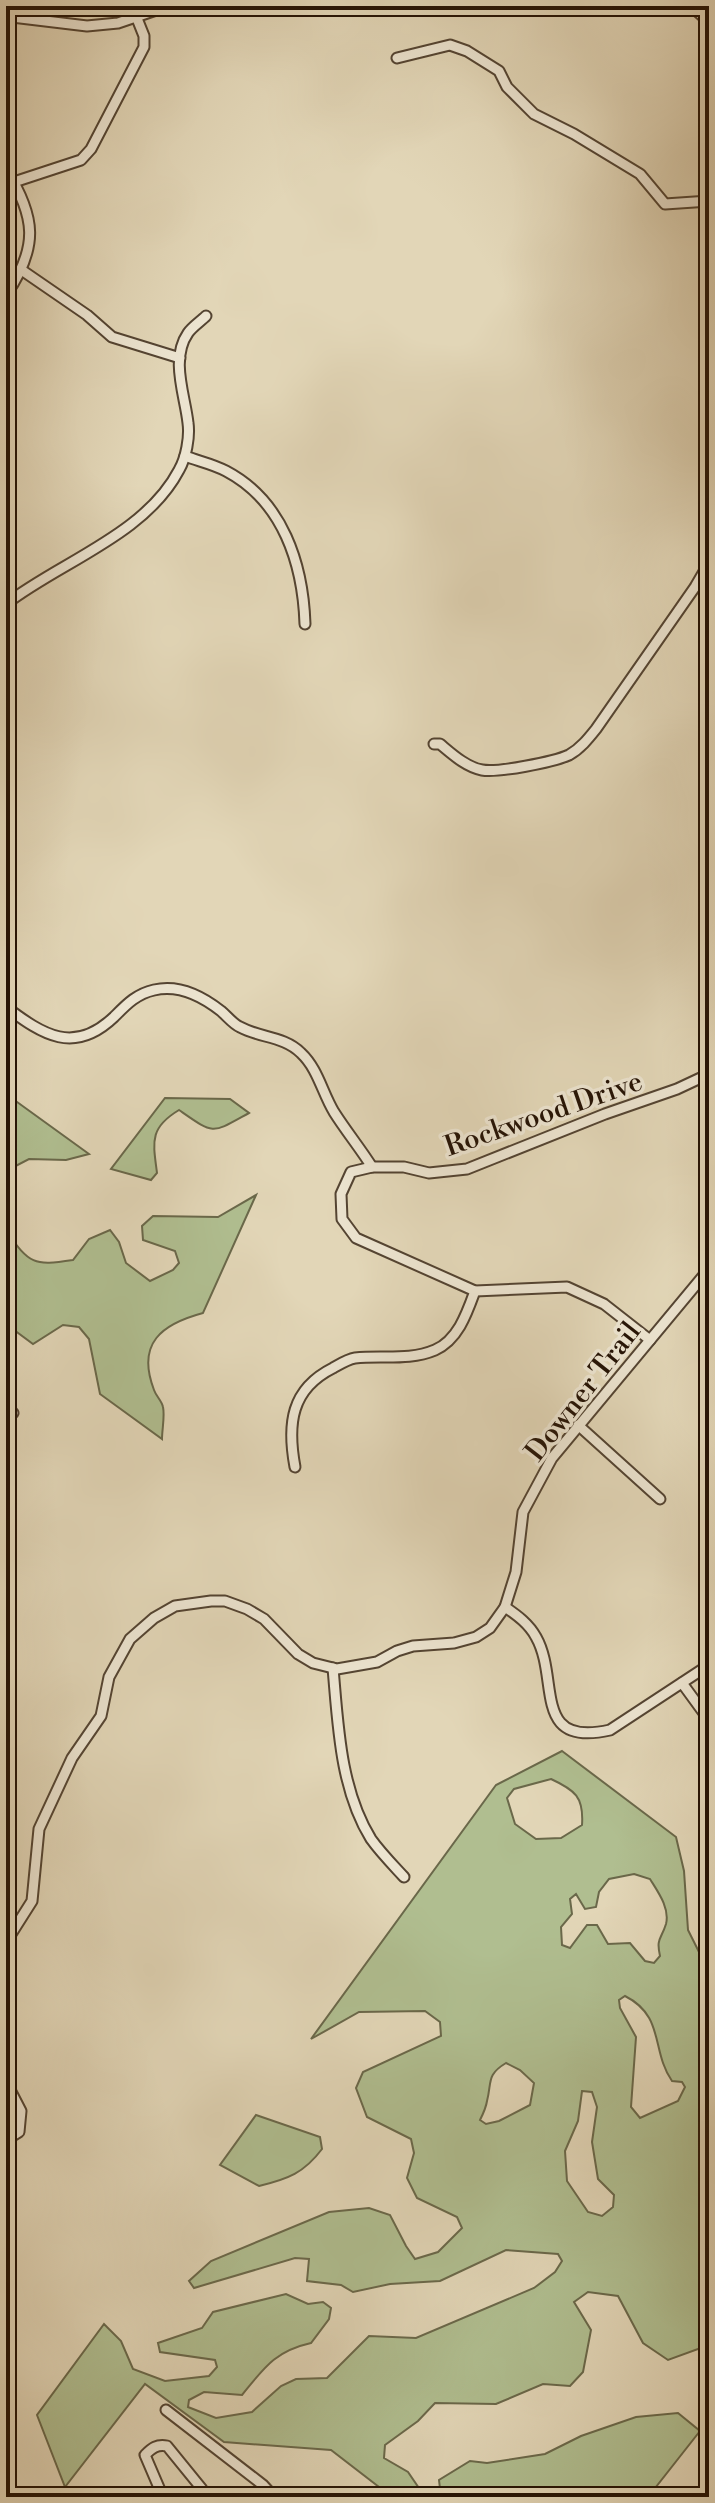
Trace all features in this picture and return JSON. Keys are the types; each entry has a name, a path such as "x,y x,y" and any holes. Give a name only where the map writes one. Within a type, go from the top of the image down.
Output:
{"street":[{"path":"6,14 87,26 118,23 168,6"},
{"path":"691,6 709,22"},
{"path":"14,182 81,160 91,149 144,47 144,36 136,16"},
{"path":"397,58 450,45 467,51 499,71 507,87 534,114 640,174 665,204 709,201"},
{"path":"6,169 24,201 30,244 23,271 6,295"},
{"path":"23,271 87,315 112,337 180,358"},
{"path":"6,604 33,583 99,549 167,490 185,456 188,424 181,391 180,358 187,333 206,316"},
{"path":"185,456 225,470 251,487 271,510 286,534 297,562 304,594 305,624"},
{"path":"434,744 440,744 468,764 484,771 535,764 568,755 583,745 596,729 709,563"},
{"path":"6,1007 37,1030 58,1037 79,1038 100,1029 130,1000 154,990 175,988 200,995 239,1027 282,1040 300,1052 314,1069 335,1113 372,1167 351,1172 341,1194 342,1219 356,1238 475,1291 567,1287 604,1304 650,1340"},
{"name":"Rockwood Drive","path":"372,1167 404,1167 429,1173 467,1169 709,1074"},
{"name":"Downer Trail","path":"6,1942 32,1901 39,1829 72,1758 101,1716 109,1677 130,1639 154,1618 175,1606 198,1601 225,1601 264,1619 298,1654 313,1663 333,1668 377,1662 413,1646 454,1643 476,1637 490,1628 505,1607 516,1572 523,1512 552,1458 709,1269"},
{"path":"295,1467 290,1440 293,1409 315,1377 352,1358 409,1357 437,1350 463,1325 475,1291"},
{"path":"578,1425 660,1499"},
{"path":"505,1607 525,1621 538,1640 554,1713 564,1726 577,1733 591,1735 610,1730 709,1665"},
{"path":"333,1668 338,1731 356,1807 372,1840 404,1877"},
{"path":"682,1683 709,1720"},
{"path":"6,2082 21,2111 19,2132 6,2140"},
{"path":"166,2410 263,2485 274,2497"},
{"path":"163,2497 145,2455 151,2448 160,2445 167,2446 202,2489"}],"green space":[{"path":"6,1094 89,1154 66,1160 29,1159 6,1171"},
{"path":"165,1098 230,1099 249,1113 213,1129 179,1110 162,1123 155,1137 157,1173 151,1180 111,1169"},
{"path":"256,1195 203,1313 165,1330 151,1348 149,1374 164,1411 162,1439 100,1394 89,1339 79,1327 63,1325 33,1344 6,1324 6,1231 27,1256 49,1263 73,1260 89,1239 110,1230 119,1242 126,1263 150,1281 173,1270 179,1263 175,1251 143,1240 142,1226 153,1216 218,1217"},
{"path":"562,1751 676,1837 684,1871 688,1930 707,1968 709,2345 668,2360 643,2343 618,2296 588,2292 574,2302 591,2330 583,2372 570,2386 543,2384 496,2404 435,2403 418,2421 385,2445 384,2458 408,2472 425,2497 392,2497 331,2450 224,2442 145,2384 65,2487 37,2415 104,2324 121,2341 133,2369 165,2381 209,2376 217,2367 215,2360 160,2352 158,2343 202,2328 213,2312 286,2294 308,2304 323,2302 331,2308 329,2319 311,2343 279,2356 242,2395 204,2392 189,2400 188,2407 216,2418 252,2412 281,2386 296,2379 327,2378 369,2336 416,2338 534,2288 555,2272 562,2261 558,2254 506,2250 440,2281 390,2284 353,2292 341,2285 307,2281 309,2259 295,2258 194,2288 189,2281 211,2261 329,2212 369,2208 390,2215 415,2259 438,2252 462,2228 457,2217 417,2198 407,2178 414,2153 411,2139 367,2117 356,2088 363,2072 441,2036 440,2022 425,2011 359,2012 311,2039 496,1785","holes":["551,1779 559,1783 572,1791 579,1801 582,1825 561,1838 536,1839 515,1824 507,1798 514,1789","634,1874 650,1879 660,1895 667,1918 659,1942 660,1956 654,1963 645,1961 630,1943 608,1944 597,1925 587,1925 570,1948 562,1945 561,1927 572,1914 570,1899 576,1894 585,1909 596,1907 599,1892 609,1879","625,1996 646,2014 666,2070 672,2081 682,2082 685,2087 678,2101 640,2118 631,2107 636,2037 620,2008 619,2000","506,2063 520,2070 534,2083 530,2105 486,2124 480,2120 495,2071","582,2091 592,2092 597,2107 592,2142 598,2179 614,2195 613,2207 602,2216 588,2212 567,2181 565,2151 578,2121"]},
{"path":"256,2115 320,2137 322,2149 295,2174 259,2186 220,2165"},
{"path":"678,2413 700,2431 648,2497 441,2497 439,2480 470,2461 487,2463 545,2454 581,2436 636,2417"}]}
